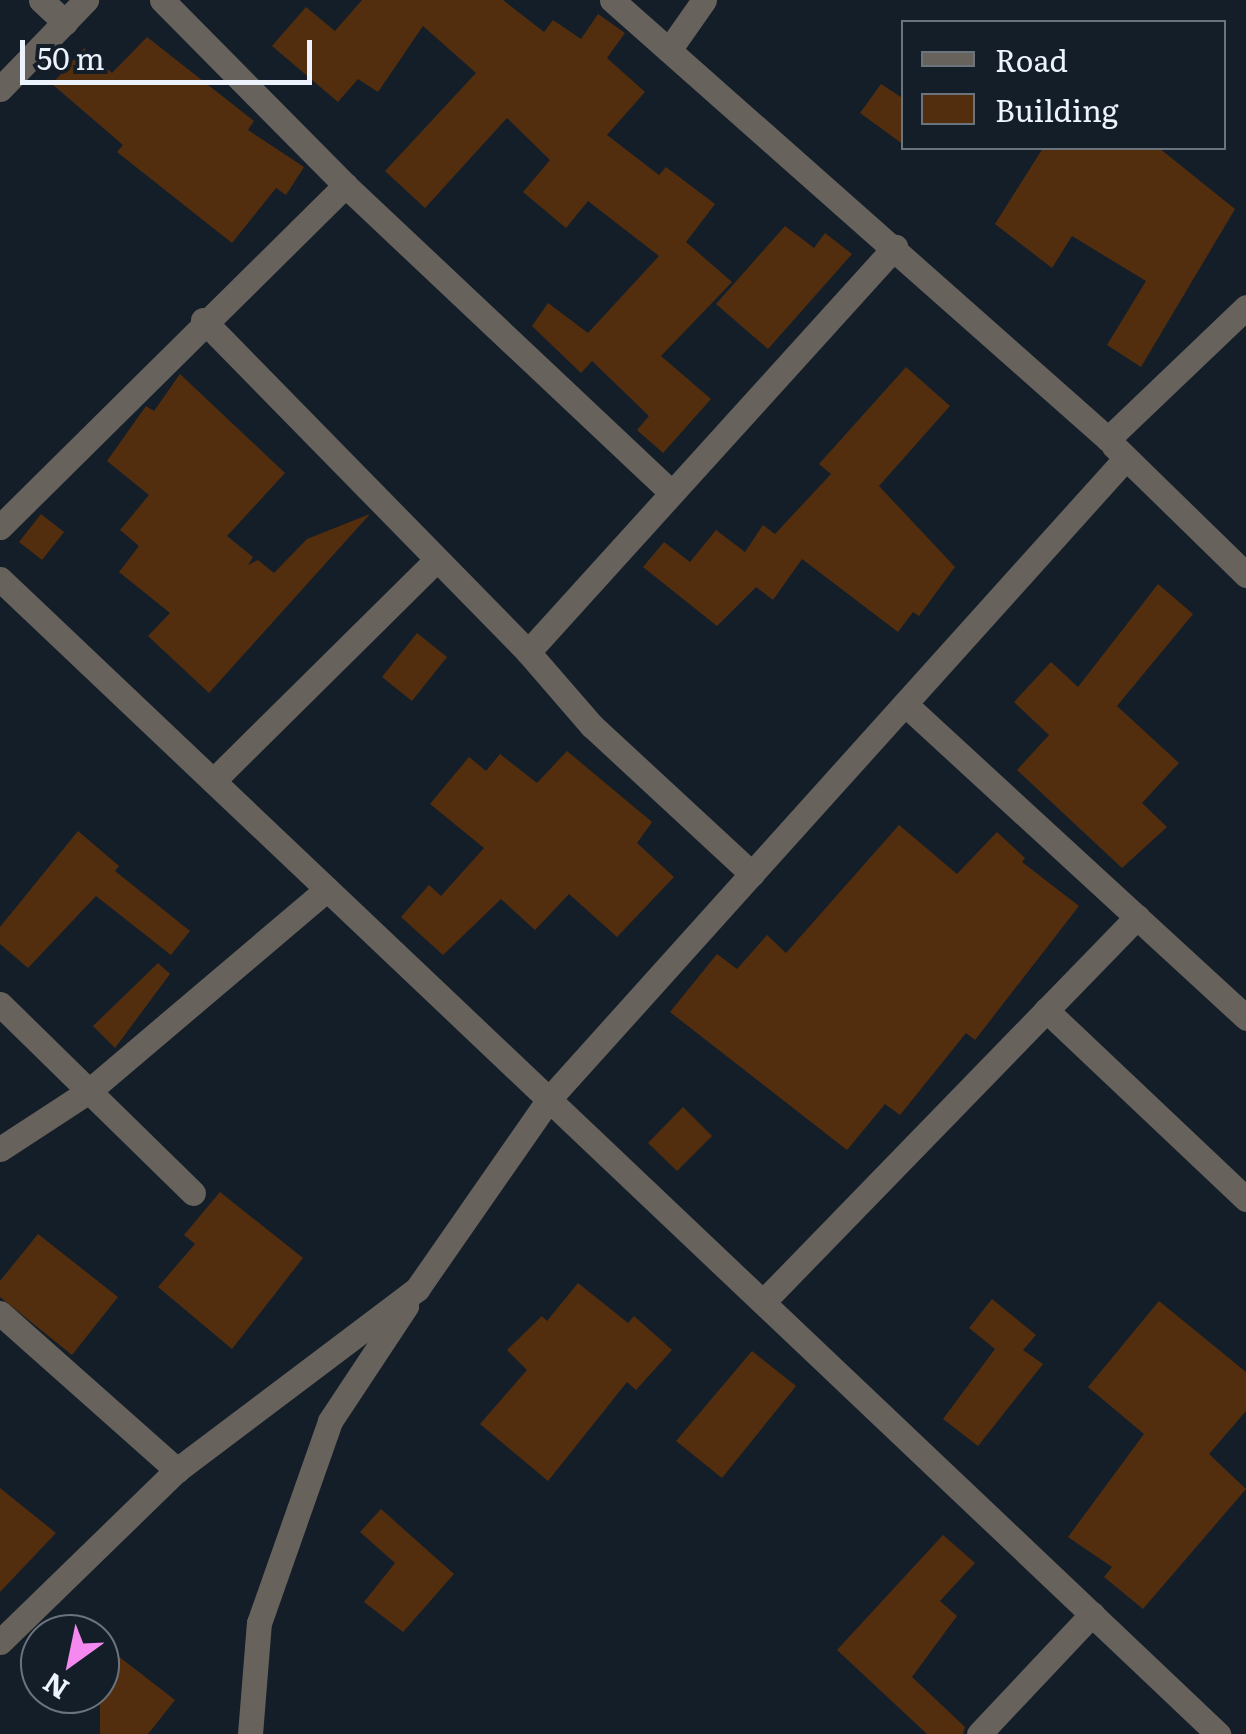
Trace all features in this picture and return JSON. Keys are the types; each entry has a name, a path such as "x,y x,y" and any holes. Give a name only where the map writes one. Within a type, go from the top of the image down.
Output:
{"street":[{"path":"41,0 65,22"},
{"path":"0,89 86,0"},
{"path":"162,0 344,185 669,490"},
{"path":"612,0 1108,439 1246,575"},
{"path":"669,50 704,0"},
{"path":"0,527 202,320 344,185"},
{"path":"528,652 669,490 895,247"},
{"path":"1108,439 1246,307"},
{"path":"202,320 528,652 592,726 752,874"},
{"path":"250,1734 259,1623 330,1421 417,1289 549,1099 1125,459"},
{"path":"213,781 437,559"},
{"path":"0,579 1218,1734"},
{"path":"904,704 1246,1018"},
{"path":"0,1149 89,1091 327,889"},
{"path":"763,1302 1137,917"},
{"path":"0,1004 193,1192"},
{"path":"1046,1010 1246,1199"},
{"path":"0,1642 177,1470 417,1289"},
{"path":"0,1313 177,1470"},
{"path":"979,1734 1092,1614"}],"building":[{"path":"362,0 503,0 544,32 553,20 581,39 598,14 625,33 607,58 645,92 607,135 659,175 666,167 715,204 686,242 732,282 661,356 711,399 663,453 637,430 649,416 592,361 581,373 532,326 548,303 588,333 659,256 588,201 566,228 523,192 550,160 507,118 425,208 385,171 476,73 423,26 378,92 358,79 338,102 272,46 306,7 335,31"},
{"path":"147,37 254,121 248,130 304,167 286,195 276,188 232,243 117,152 123,145 52,84 84,48 112,73"},
{"path":"881,84 901,97 901,143 860,113"},
{"path":"1042,150 1161,150 1235,209 1141,367 1107,345 1146,281 1072,236 1052,268 995,224"},
{"path":"785,226 814,248 825,233 852,254 768,349 716,304"},
{"path":"906,367 950,406 879,486 955,567 919,616 913,612 898,632 802,559 773,600 756,587 717,626 643,567 664,542 690,562 716,530 745,552 763,525 775,534 831,474 819,464"},
{"path":"180,374 285,473 227,536 253,557 248,565 258,560 274,573 307,539 370,514 209,693 148,636 170,613 119,572 139,546 120,530 149,495 107,461 146,406 154,411"},
{"path":"41,514 64,532 42,560 19,542"},
{"path":"1158,584 1193,614 1117,706 1179,763 1142,803 1167,827 1122,868 1017,770 1049,735 1014,702 1051,662 1078,687"},
{"path":"417,633 447,657 412,701 382,677"},
{"path":"567,751 652,822 637,843 674,877 617,937 569,894 535,930 501,899 443,955 401,917 429,885 441,896 484,848 430,804 469,757 486,771 500,754 537,783"},
{"path":"899,825 957,874 997,832 1025,858 1022,862 1079,906 975,1040 966,1033 900,1115 885,1104 847,1150 670,1012 717,954 737,969 767,935 786,953"},
{"path":"78,831 119,866 115,871 190,931 171,955 96,896 28,968 0,944 0,927"},
{"path":"158,963 170,974 115,1048 93,1026"},
{"path":"683,1107 712,1136 677,1171 648,1143"},
{"path":"220,1192 303,1258 232,1349 158,1287 195,1244 184,1235"},
{"path":"38,1234 118,1297 72,1355 0,1297 0,1281"},
{"path":"578,1283 628,1323 634,1316 672,1350 636,1390 627,1382 548,1481 480,1424 527,1370 507,1350 542,1316 547,1321"},
{"path":"992,1299 1036,1335 1023,1350 1043,1364 978,1446 943,1419 995,1349 969,1328"},
{"path":"1159,1301 1246,1372 1246,1411 1209,1454 1246,1489 1143,1609 1104,1577 1112,1567 1068,1537 1144,1434 1088,1387"},
{"path":"752,1351 796,1386 722,1478 676,1441"},
{"path":"0,1488 56,1533 0,1592"},
{"path":"381,1509 454,1574 403,1632 364,1602 395,1563 360,1532"},
{"path":"943,1535 975,1563 940,1601 957,1616 912,1677 965,1727 963,1734 927,1734 837,1650"},
{"path":"120,1657 175,1700 148,1734 100,1734 100,1714 120,1714"}]}
